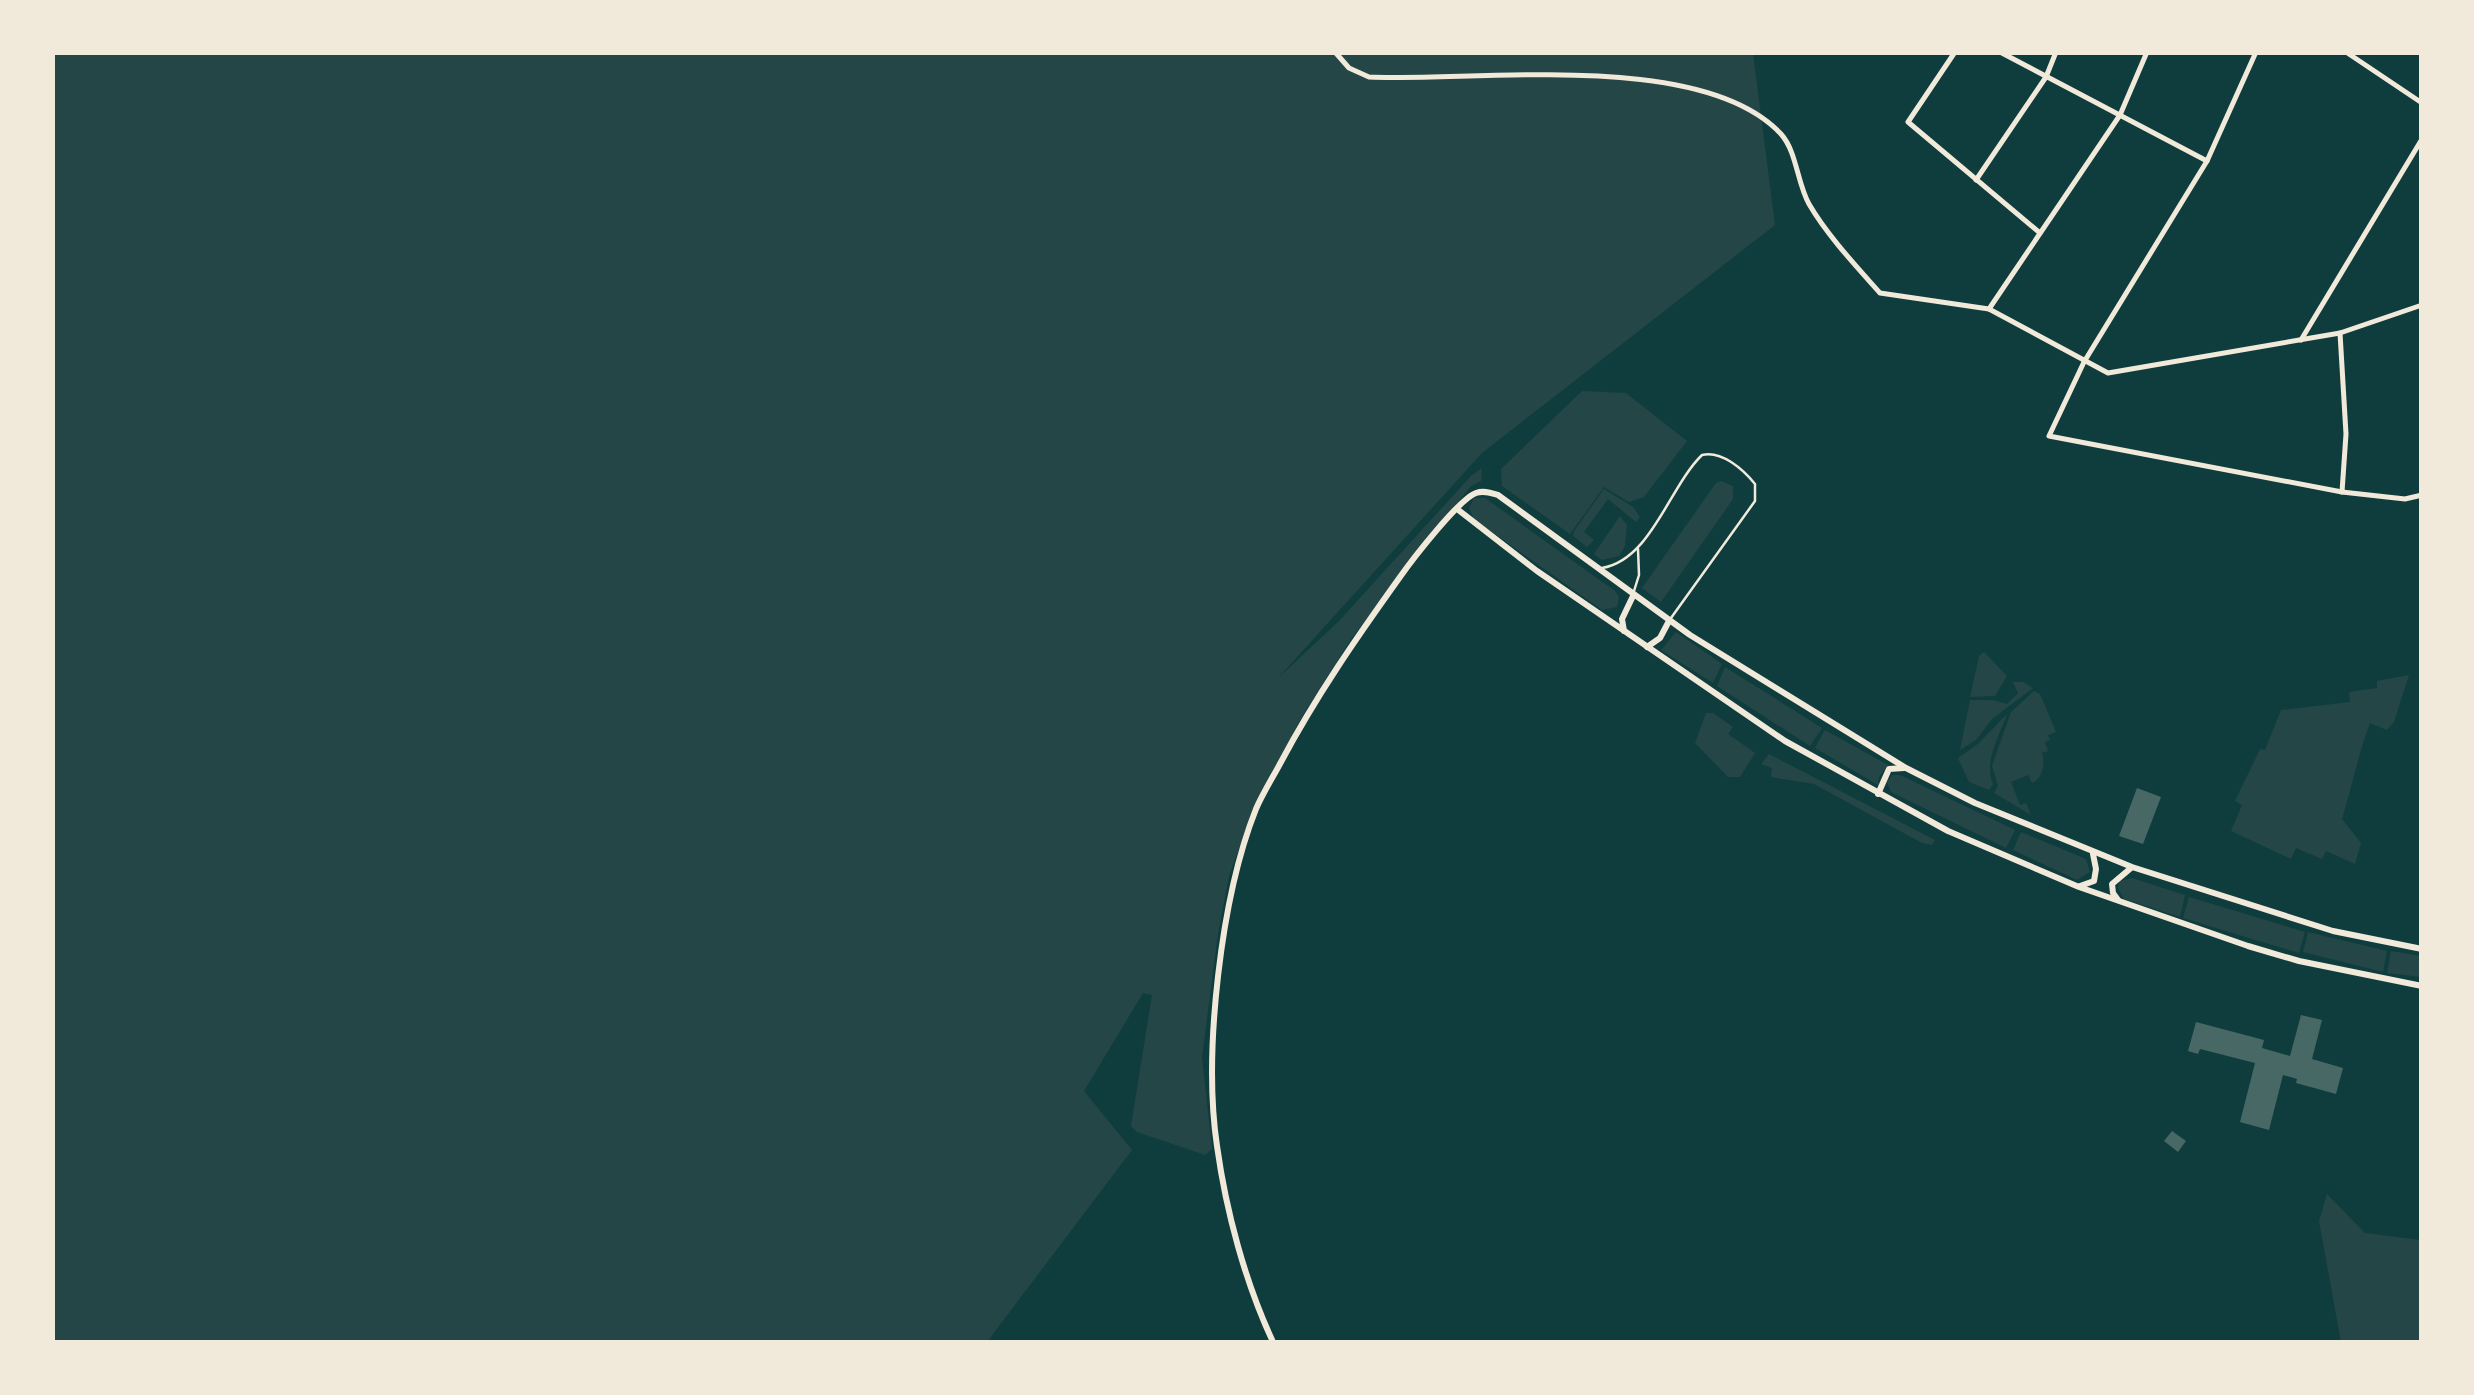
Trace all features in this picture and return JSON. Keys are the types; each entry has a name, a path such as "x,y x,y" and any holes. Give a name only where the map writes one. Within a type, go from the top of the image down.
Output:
{"street":[{"path":"1336,52 1348,68 1368,78 1558,74 1627,78 1689,88 1732,103 1768,121 1786,139 1808,203 1880,293 1989,309 2108,373 2340,333 2422,305"},
{"path":"1956,52 1908,122 2041,234"},
{"path":"2000,52 2207,161"},
{"path":"1976,180 2046,76 2056,52"},
{"path":"1989,309 2120,115 2148,52"},
{"path":"2256,52 2207,161 2084,362 2049,436 2342,492 2405,500 2422,495"},
{"path":"2346,52 2422,104"},
{"path":"2301,340 2422,139"},
{"path":"2340,333 2346,434 2342,492"},
{"path":"1273,1342 1250,1284 1216,1144 1213,1062 1224,932 1235,877 1257,808 1310,708 1408,566 1457,509 1480,492 1498,495 1669,621 1906,768 1975,804 2132,868 2333,931 2422,949"},
{"path":"1457,509 1538,572 1784,741 1948,832 2122,903 2282,956 2422,986"},
{"path":"1625,632 1624,613 1633,596"},
{"path":"1624,613 1638,605 1647,606"},
{"path":"1647,646 1660,638 1669,621"},
{"path":"1878,794 1890,770 1906,768"},
{"path":"2079,887 2094,881 2092,854"},
{"path":"2122,903 2113,893 2112,884 2132,868"}],"lane":[{"path":"1595,568 1622,562 1638,548 1702,455 1719,455 1755,484 1755,500 1669,621"},
{"path":"1633,596 1639,575 1638,548"}],"shaded area":[{"path":"53,53 1753,53 1775,225 1482,453 1278,678 1338,622 1482,468 1481,481 1470,487 1352,638 1304,713 1254,808 1229,876 1202,1057 1212,1149 1205,1155 1137,1132 1131,1126 1152,995 1143,993 1084,1091 1132,1150 987,1342 53,1342"},
{"path":"1582,391 1626,393 1687,441 1644,497 1629,502 1604,487 1570,534 1502,486 1501,469"},
{"path":"1721,481 1733,486 1733,499 1661,602 1642,588"},
{"path":"1604,489 1633,507 1640,517 1636,522 1608,499 1584,532 1594,540 1587,547 1573,536 1574,531"},
{"path":"1474,498 1485,498 1615,591 1619,597 1617,607 1602,610 1474,519 1469,508"},
{"path":"1620,516 1627,525 1625,546 1619,556 1602,560 1594,554"},
{"path":"1676,632 1722,664 1713,683 1661,650"},
{"path":"1984,652 2007,676 1995,696 1970,697 1979,656"},
{"path":"1725,667 1822,728 1810,746 1717,686"},
{"path":"2409,675 2394,722 2387,730 2370,723 2359,759 2342,819 2361,843 2355,864 2326,851 2322,859 2296,848 2291,859 2231,831 2242,805 2235,801 2260,749 2265,750 2281,710 2350,702 2349,692 2377,688 2377,681"},
{"path":"2013,682 2033,688 1960,750 1970,700 2007,704 2018,693"},
{"path":"2034,691 2040,694 2056,732 2048,735 2050,740 2045,742 2048,751 2042,753 2039,777 2032,783 2028,775 2011,782 2020,805 2026,803 2031,815 1994,793 1998,786 1992,766 2011,712"},
{"path":"1706,713 1713,713 1733,727 1728,734 1755,753 1740,777 1728,777 1695,743"},
{"path":"2007,714 1991,758 1993,784 1989,790 1969,782 1958,758"},
{"path":"1825,730 1888,765 1878,785 1815,748"},
{"path":"1769,754 1935,840 1932,845 1922,843 1814,784 1771,777 1772,768 1761,764"},
{"path":"1892,775 1900,775 2015,830 2006,848 1891,792 1887,782"},
{"path":"2021,832 2086,859 2090,872 2077,880 2013,850"},
{"path":"2132,878 2185,895 2180,917 2124,899 2118,888 2120,881"},
{"path":"2189,897 2305,932 2299,953 2183,918"},
{"path":"2308,932 2387,951 2383,972 2303,952"},
{"path":"2391,951 2421,956 2421,977 2387,973"},
{"path":"2327,1194 2365,1233 2421,1240 2421,1342 2341,1342 2319,1221"}],"building":[{"path":"2137,788 2161,797 2143,844 2119,836"},
{"path":"2301,1015 2322,1020 2312,1059 2343,1068 2336,1094 2296,1083 2297,1079 2283,1075 2269,1130 2240,1122 2255,1063 2200,1049 2198,1054 2188,1051 2196,1022 2264,1040 2262,1048 2290,1056"},
{"path":"2172,1131 2186,1141 2178,1152 2164,1141"}]}
